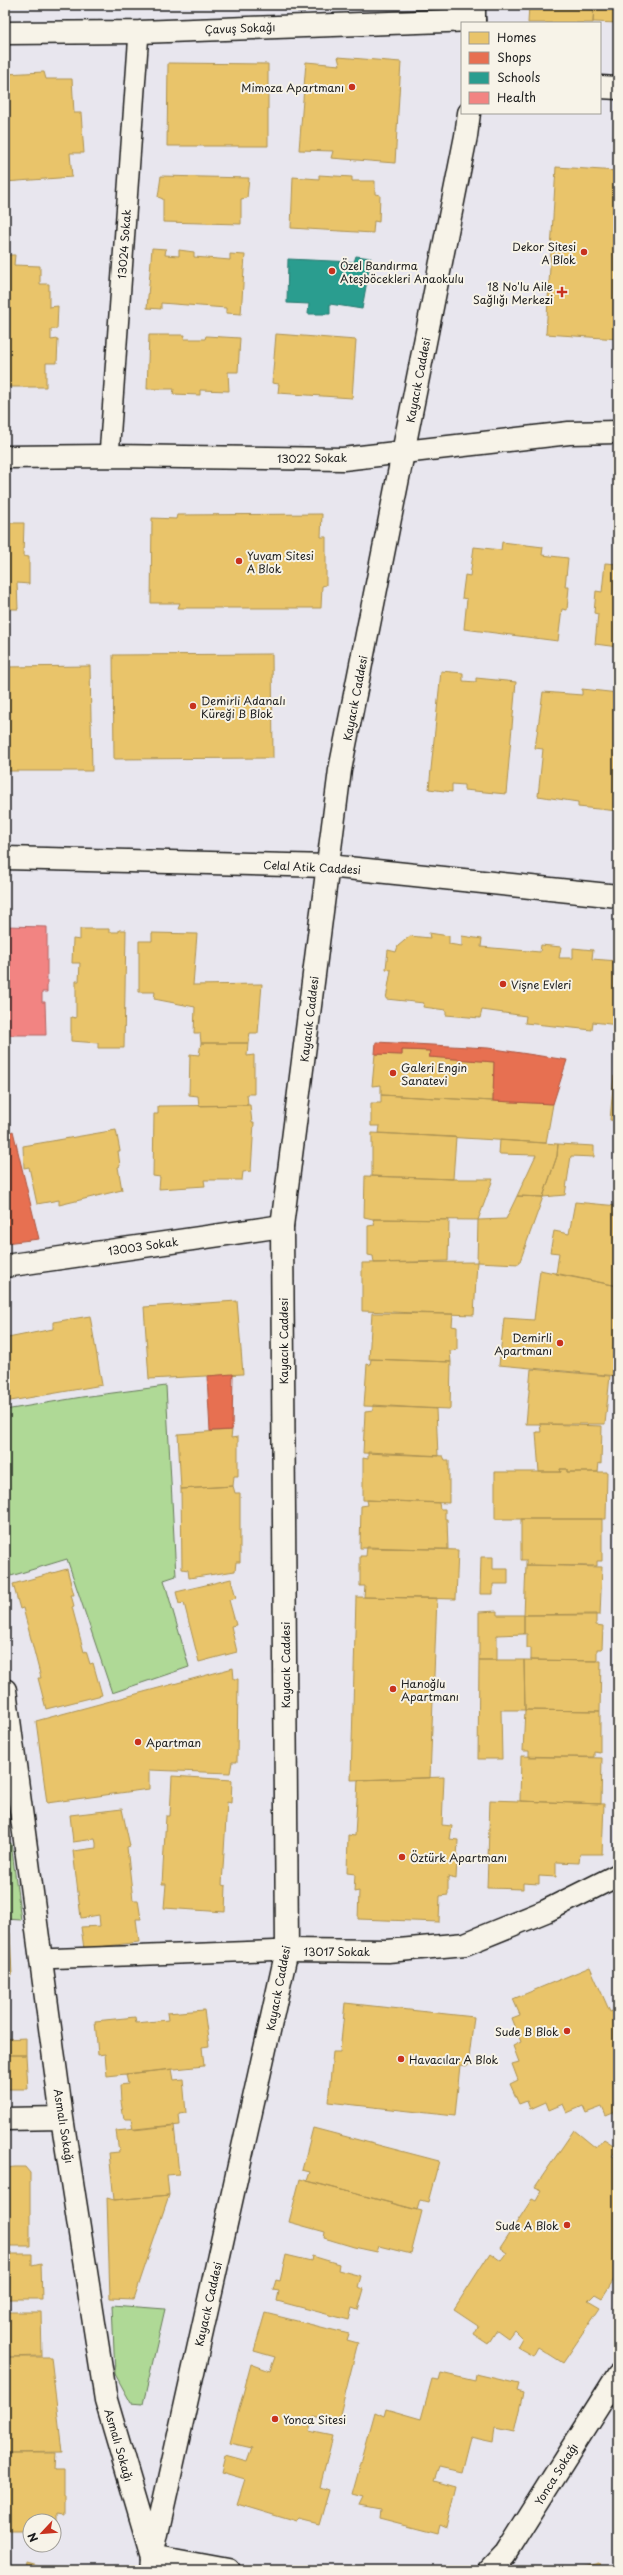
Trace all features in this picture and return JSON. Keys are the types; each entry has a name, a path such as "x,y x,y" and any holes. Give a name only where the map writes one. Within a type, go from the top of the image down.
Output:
{"street":[{"name":"Çavuş Sokağı","path":"5,33 139,32 474,16"},
{"path":"601,87 618,88"},
{"name":"Kayacık Caddesi","path":"151,2563 287,1950 282,1226 340,770 466,136 469,114"},
{"name":"13022 Sokak","path":"5,457 109,456 343,459 568,432 618,432"},
{"name":"Celal Atik Caddesi","path":"5,858 328,866 618,896"},
{"name":"13003 Sokak","path":"5,1266 282,1226"},
{"name":"Asmalı Sokağı","path":"5,1690 62,2118 106,2400 151,2563"},
{"name":"13017 Sokak","path":"287,1950 388,1951 465,1944 546,1911 618,1874"},
{"path":"5,2119 62,2118"},
{"name":"Yonca Sokağı","path":"490,2570 505,2554 618,2375"},
{"path":"151,2563 228,2570"}],"lane":[{"name":"13024 Sokak","path":"109,456 139,32"},
{"name":"13017 Sokak","path":"40,1959 287,1950"}],"green space":[{"path":"166,1386 176,1576 164,1580 189,1667 112,1693 67,1559 11,1576 5,1555 5,1410 82,1397"},
{"path":"5,1843 11,1843 21,1920 5,1919"},
{"path":"112,2305 165,2309 143,2404 131,2403 115,2374"}],"building: Homes":[{"path":"529,5 594,5 593,22 528,22"},
{"path":"594,5 618,5 618,23 593,22"},
{"name":"Mimoza Apartmanı","path":"338,57 401,62 395,163 331,158 333,151 299,150 306,62 340,65"},
{"path":"168,63 268,64 268,146 167,146"},
{"path":"44,72 46,79 72,79 74,113 81,113 84,153 70,153 72,177 5,182 5,74"},
{"name":"Dekor Sitesi A Blok","path":"556,167 618,171 618,339 546,334"},
{"path":"319,175 352,177 352,181 375,181 375,194 380,195 379,222 374,221 373,233 291,228 293,177 319,179"},
{"path":"161,176 249,178 247,198 241,199 241,224 163,222 163,199 158,197"},
{"path":"152,248 166,249 165,255 179,256 179,250 194,252 194,257 230,260 230,254 245,255 241,314 226,313 226,308 161,303 161,309 147,308"},
{"path":"5,255 15,255 14,265 40,266 40,284 49,284 49,307 58,306 57,329 51,329 51,340 58,339 57,363 46,363 46,387 5,387"},
{"path":"276,334 356,340 352,398 278,393 279,384 272,383"},
{"path":"149,335 185,335 184,339 205,339 206,336 240,338 238,372 228,372 229,391 200,390 200,395 173,394 174,389 147,389"},
{"name":"Yuvam Sitesi A Blok","path":"322,514 321,537 326,537 326,585 322,586 321,608 178,608 180,603 151,603 152,518 176,519 177,515"},
{"path":"5,523 24,523 23,556 29,557 29,584 17,583 18,609 5,609"},
{"path":"502,542 543,547 542,555 568,558 565,587 569,587 567,610 562,609 558,641 464,629 467,599 462,598 465,575 470,576 474,547 501,550"},
{"path":"605,563 618,564 618,647 595,644 598,614 594,613 596,591 602,592"},
{"name":"Demirli Adanalı Küreği B Blok","path":"272,654 273,758 114,759 113,655"},
{"path":"90,666 92,771 5,771 5,667"},
{"path":"441,671 463,673 463,681 476,682 476,678 516,682 506,794 464,790 464,785 452,784 452,792 429,789"},
{"path":"582,689 618,693 618,811 578,807 578,802 538,796 543,749 535,748 543,692 582,695"},
{"path":"80,929 109,929 109,932 126,930 124,1048 98,1048 98,1043 71,1041 71,1017 76,1018 76,981 79,981 80,963 72,963 73,939 80,940"},
{"path":"152,933 197,934 193,985 262,984 258,1033 250,1033 248,1043 201,1043 200,1033 194,1033 195,1007 154,999 155,992 139,992 139,941 152,941"},
{"name":"Vişne Evleri","path":"429,933 449,936 449,944 455,945 462,946 462,936 482,939 481,947 540,952 541,945 561,947 559,958 573,958 573,948 593,950 592,959 618,961 618,1025 593,1022 592,1030 525,1023 526,1016 482,1010 480,1018 446,1015 446,1010 423,1007 424,1003 386,999 391,970 386,969 388,950 396,952 398,946 410,936 430,938"},
{"path":"201,1043 248,1043 247,1056 254,1055 254,1094 247,1094 248,1105 199,1106 198,1096 189,1095 190,1054 199,1055"},
{"path":"402,1050 431,1051 429,1057 494,1062 493,1101 381,1095 381,1085 372,1086 375,1054 402,1055"},
{"path":"614,1076 618,1076 618,1121 610,1120"},
{"path":"381,1095 553,1104 546,1143 379,1133 380,1126 371,1126 371,1103 381,1103"},
{"path":"250,1105 252,1123 254,1123 251,1171 243,1172 242,1180 204,1180 205,1186 159,1189 160,1177 153,1176 154,1114 158,1114 158,1106"},
{"path":"116,1130 120,1151 118,1151 120,1166 118,1167 122,1190 59,1205 59,1200 37,1204 29,1167 24,1168 23,1146"},
{"path":"372,1133 456,1137 453,1179 372,1176"},
{"path":"500,1140 558,1144 557,1156 543,1197 517,1196 536,1155 499,1154"},
{"path":"558,1144 594,1146 594,1157 571,1156 565,1195 543,1197 557,1156"},
{"path":"365,1176 493,1179 478,1220 373,1219 364,1217"},
{"path":"517,1196 543,1197 519,1264 477,1262 478,1220 506,1219"},
{"path":"575,1202 618,1206 618,1286 556,1274 559,1253 550,1252 554,1231 569,1234"},
{"path":"373,1219 449,1220 448,1261 374,1263 373,1256 368,1255 368,1226 375,1225"},
{"path":"477,1262 474,1315 362,1311 362,1263"},
{"name":"Demirli Apartmanı","path":"540,1270 618,1286 617,1376 499,1365 504,1318 534,1320"},
{"path":"237,1301 243,1374 149,1379 144,1307"},
{"path":"372,1313 453,1314 452,1326 457,1327 457,1350 450,1351 451,1362 369,1359"},
{"path":"90,1316 102,1385 5,1402 5,1330 7,1330 8,1338 53,1329 53,1322"},
{"path":"371,1359 451,1362 450,1409 364,1406 367,1364 370,1365"},
{"path":"531,1369 610,1376 605,1424 526,1424"},
{"path":"373,1405 436,1409 438,1456 363,1453 365,1412 373,1411"},
{"path":"540,1424 602,1426 601,1464 599,1463 598,1472 567,1472 567,1469 560,1469 561,1472 539,1472 536,1432 541,1432"},
{"path":"232,1430 231,1438 238,1437 238,1476 234,1476 233,1486 181,1489 178,1434"},
{"path":"368,1452 443,1456 445,1460 449,1460 449,1503 363,1500 363,1458 368,1459"},
{"path":"560,1469 567,1469 567,1472 607,1472 606,1519 495,1519 495,1472 561,1472"},
{"path":"233,1486 235,1493 240,1493 240,1562 236,1562 235,1571 189,1578 188,1570 182,1569 181,1489"},
{"path":"367,1500 439,1503 440,1509 445,1509 445,1519 447,1519 448,1549 360,1548 361,1506 368,1505"},
{"path":"521,1519 602,1519 602,1561 597,1561 597,1566 526,1565 526,1560 521,1560"},
{"path":"367,1547 458,1550 456,1599 364,1597 365,1586 360,1586 360,1556 366,1556"},
{"path":"481,1557 493,1557 493,1569 508,1569 508,1584 493,1584 493,1594 480,1594"},
{"path":"526,1565 602,1567 600,1615 524,1615"},
{"path":"67,1569 74,1595 71,1595 74,1606 72,1607 84,1652 86,1651 90,1664 93,1663 102,1695 46,1709 38,1678 41,1678 23,1608 20,1609 13,1584"},
{"path":"231,1579 236,1598 229,1600 236,1625 231,1626 237,1652 199,1662 184,1603 179,1604 176,1592"},
{"name":"Hanoğlu Apartmanı","path":"356,1597 437,1598 430,1778 351,1780"},
{"path":"497,1611 497,1615 524,1615 524,1634 497,1635 497,1660 479,1660 479,1612"},
{"path":"596,1614 596,1625 603,1626 602,1649 597,1649 597,1661 531,1660 531,1648 527,1648 527,1634 524,1634 524,1615"},
{"path":"479,1660 524,1660 525,1710 501,1710 502,1759 478,1759"},
{"path":"524,1660 601,1661 600,1711 525,1710"},
{"name":"Apartman","path":"233,1668 234,1679 238,1679 237,1762 232,1762 230,1773 149,1770 149,1789 47,1803 36,1721"},
{"path":"525,1710 600,1711 600,1752 594,1751 594,1757 529,1757 529,1751 523,1751"},
{"path":"521,1756 602,1758 601,1804 520,1801"},
{"name":"Apartman","path":"172,1776 232,1780 231,1803 227,1802 222,1885 226,1886 225,1912 164,1908 166,1884 162,1884 166,1816 170,1816"},
{"name":"Öztürk Apartmanı","path":"444,1777 442,1825 452,1826 450,1839 458,1840 456,1879 448,1877 448,1895 440,1896 439,1922 358,1919 359,1891 354,1892 355,1874 347,1873 348,1835 355,1836 358,1780"},
{"path":"490,1800 604,1804 602,1854 580,1854 579,1863 556,1862 556,1877 539,1876 539,1884 523,1883 523,1889 487,1888"},
{"path":"122,1809 130,1846 127,1847 133,1900 138,1900 141,1919 136,1919 139,1942 84,1949 81,1927 100,1926 99,1915 81,1918 73,1851 96,1848 96,1843 95,1839 73,1842 70,1815"},
{"path":"10,1933 12,1975 5,1975 5,1934"},
{"name":"Sude B Blok","path":"590,1967 610,2012 615,2010 618,2019 618,2111 606,2116 602,2107 586,2113 583,2106 567,2113 563,2104 549,2110 546,2102 530,2109 527,2101 519,2104 510,2084 518,2080 512,2064 519,2062 513,2046 521,2042 512,2018 520,2015 513,1999"},
{"name":"Havacılar A Blok","path":"345,2003 474,2017 468,2066 460,2065 455,2116 328,2102 333,2052 340,2052"},
{"path":"204,2010 209,2046 202,2047 204,2066 107,2076 105,2054 98,2055 95,2021 135,2017 136,2023 168,2020 167,2013"},
{"path":"26,2038 26,2055 5,2055 5,2039"},
{"path":"5,2055 26,2055 28,2089 5,2089"},
{"path":"172,2069 174,2080 183,2079 186,2113 179,2114 180,2125 133,2130 131,2119 124,2119 121,2102 120,2085 128,2084 126,2074"},
{"path":"174,2125 179,2174 167,2175 169,2195 114,2200 109,2153 119,2152 116,2131"},
{"path":"313,2128 439,2161 428,2202 420,2200 417,2210 307,2181 310,2172 302,2170"},
{"name":"Sude A Blok","path":"574,2130 596,2148 604,2139 618,2148 612,2156 618,2159 618,2273 602,2298 595,2294 588,2301 600,2308 563,2363 538,2347 533,2356 517,2347 522,2338 514,2330 508,2338 497,2330 488,2344 473,2334 478,2325 454,2309 490,2253 501,2261 507,2253 500,2248 532,2199 536,2201 542,2190 535,2187"},
{"path":"25,2167 30,2173 30,2246 5,2246 5,2168"},
{"path":"300,2179 422,2211 411,2254 379,2246 377,2252 354,2247 324,2238 325,2232 289,2222"},
{"path":"169,2195 134,2299 110,2298 107,2198 114,2200"},
{"path":"5,2254 32,2254 32,2266 41,2264 42,2299 7,2299 9,2312 41,2312 42,2356 5,2357"},
{"path":"286,2255 311,2261 312,2256 339,2264 338,2270 361,2276 358,2287 364,2289 358,2310 352,2308 349,2320 277,2301 279,2291 273,2290 276,2280 280,2281"},
{"name":"Yonca Sitesi","path":"265,2313 349,2334 347,2340 358,2343 338,2422 314,2416 309,2431 333,2436 320,2487 329,2490 319,2525 299,2520 297,2522 237,2504 245,2479 221,2472 225,2456 247,2462 252,2448 230,2443 251,2364 270,2371 275,2357 254,2351"},
{"path":"5,2357 51,2357 62,2452 5,2453"},
{"name":"Yonca Sitesi","path":"441,2373 475,2381 476,2374 519,2384 517,2391 523,2393 514,2432 495,2428 493,2442 470,2437 461,2472 439,2467 434,2481 456,2487 446,2528 439,2525 437,2533 379,2518 380,2510 359,2506 363,2498 352,2495 375,2412 384,2416 386,2409 421,2419 432,2379 439,2380"},
{"path":"5,2453 56,2453 55,2470 64,2470 64,2513 22,2513 22,2531 5,2531"},
{"path":"27,2562 53,2569 53,2570 26,2570"},
{"path":"599,2563 601,2570 571,2570"},
{"path":"618,2565 618,2570 601,2570"}],"building: Shops":[{"path":"376,1042 488,1048 567,1060 553,1104 493,1101 494,1062 429,1057 431,1051 402,1050 402,1055 375,1054"},
{"path":"13,1131 39,1239 5,1243 5,1135"},
{"path":"233,1374 232,1430 210,1431 207,1376"}],"building: Schools":[{"name":"Özel Bandırma Ateşböcekleri Anaokulu","path":"356,256 371,258 362,309 330,304 330,314 308,314 309,304 287,303 288,259 354,262"}],"building: Health":[{"path":"5,926 47,927 47,992 42,992 42,1002 45,1002 46,1035 5,1035"}],"place":[{"name":"Mimoza Apartmanı","path":"352,87"},
{"name":"Dekor Sitesi A Blok","path":"584,252"},
{"name":"Özel Bandırma Ateşböcekleri Anaokulu","path":"332,271"},
{"name":"18 No'lu Aile Sağlığı Merkezi","path":"562,292"},
{"name":"Yuvam Sitesi A Blok","path":"239,561"},
{"name":"Demirli Adanalı Küreği B Blok","path":"193,706"},
{"name":"Vişne Evleri","path":"503,984"},
{"name":"Galeri Engin Sanatevi","path":"393,1073"},
{"name":"Demirli Apartmanı","path":"560,1343"},
{"name":"Hanoğlu Apartmanı","path":"393,1689"},
{"name":"Apartman","path":"138,1742"},
{"name":"Öztürk Apartmanı","path":"402,1857"},
{"name":"Sude B Blok","path":"567,2031"},
{"name":"Havacılar A Blok","path":"401,2059"},
{"name":"Sude A Blok","path":"567,2225"},
{"name":"Yonca Sitesi","path":"275,2419"}]}
